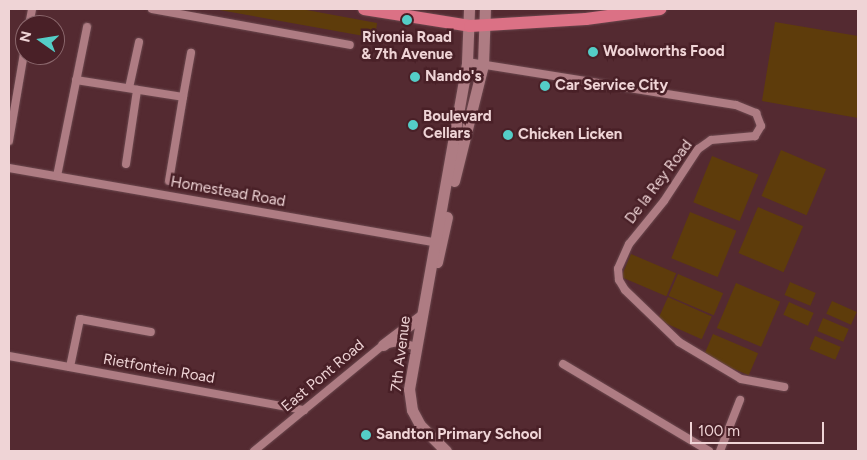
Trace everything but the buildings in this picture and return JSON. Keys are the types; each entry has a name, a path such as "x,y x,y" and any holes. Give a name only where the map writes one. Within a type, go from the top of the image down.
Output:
{"main road":[{"path":"364,9 470,26 586,19 660,9"}],"street":[{"path":"152,9 350,45"},
{"name":"7th Avenue","path":"410,401 467,62 470,26 469,9"},
{"name":"7th Avenue","path":"410,401 421,315 437,243 483,65 486,26 485,9"},
{"path":"57,176 86,27"},
{"path":"126,164 139,42"},
{"path":"169,181 191,53"},
{"name":"De la Rey Road","path":"467,62 736,105 756,113 761,126 755,136 711,140 698,149 664,201 629,244 618,269 619,280 625,290 679,342 741,379 784,387"},
{"path":"9,141 22,65"},
{"path":"76,80 183,97"},
{"name":"Homestead Road","path":"9,168 437,243"},
{"path":"382,345 421,315"},
{"path":"70,367 80,319 151,332"},
{"name":"East Pont Road","path":"254,451 382,345 398,342 416,347"},
{"name":"Rietfontein Road","path":"9,356 304,410"},
{"path":"562,364 709,451"},
{"path":"720,451 740,400"},
{"path":"410,401 420,425 446,451"}],"shaded area":[{"path":"214,9 301,9 377,23 375,38"},
{"path":"775,22 858,36 858,118 762,101"},
{"path":"781,150 826,169 807,215 761,196"},
{"path":"712,156 758,175 740,221 693,202"},
{"path":"758,207 803,226 784,272 738,253"},
{"path":"690,212 736,231 718,277 671,258"},
{"path":"631,254 676,273 666,296 621,277"},
{"path":"678,274 723,293 714,315 669,296"},
{"path":"790,282 816,293 810,306 785,295"},
{"path":"736,283 780,302 761,347 717,328"},
{"path":"668,297 712,317 702,339 658,320"},
{"path":"832,301 857,312 851,325 826,314"},
{"path":"789,302 814,313 808,326 783,315"},
{"path":"823,318 849,329 843,342 818,331"},
{"path":"713,334 758,353 749,375 704,356"},
{"path":"815,336 841,347 835,360 810,349"}],"place":[{"name":"Rivonia Road & 7th Avenue","path":"407,20"},
{"name":"Woolworths Food","path":"593,52"},
{"name":"Nando's","path":"415,77"},
{"name":"Car Service City","path":"545,86"},
{"name":"Boulevard Cellars","path":"413,125"},
{"name":"Chicken Licken","path":"508,135"},
{"name":"Sandton Primary School","path":"366,435"}]}
